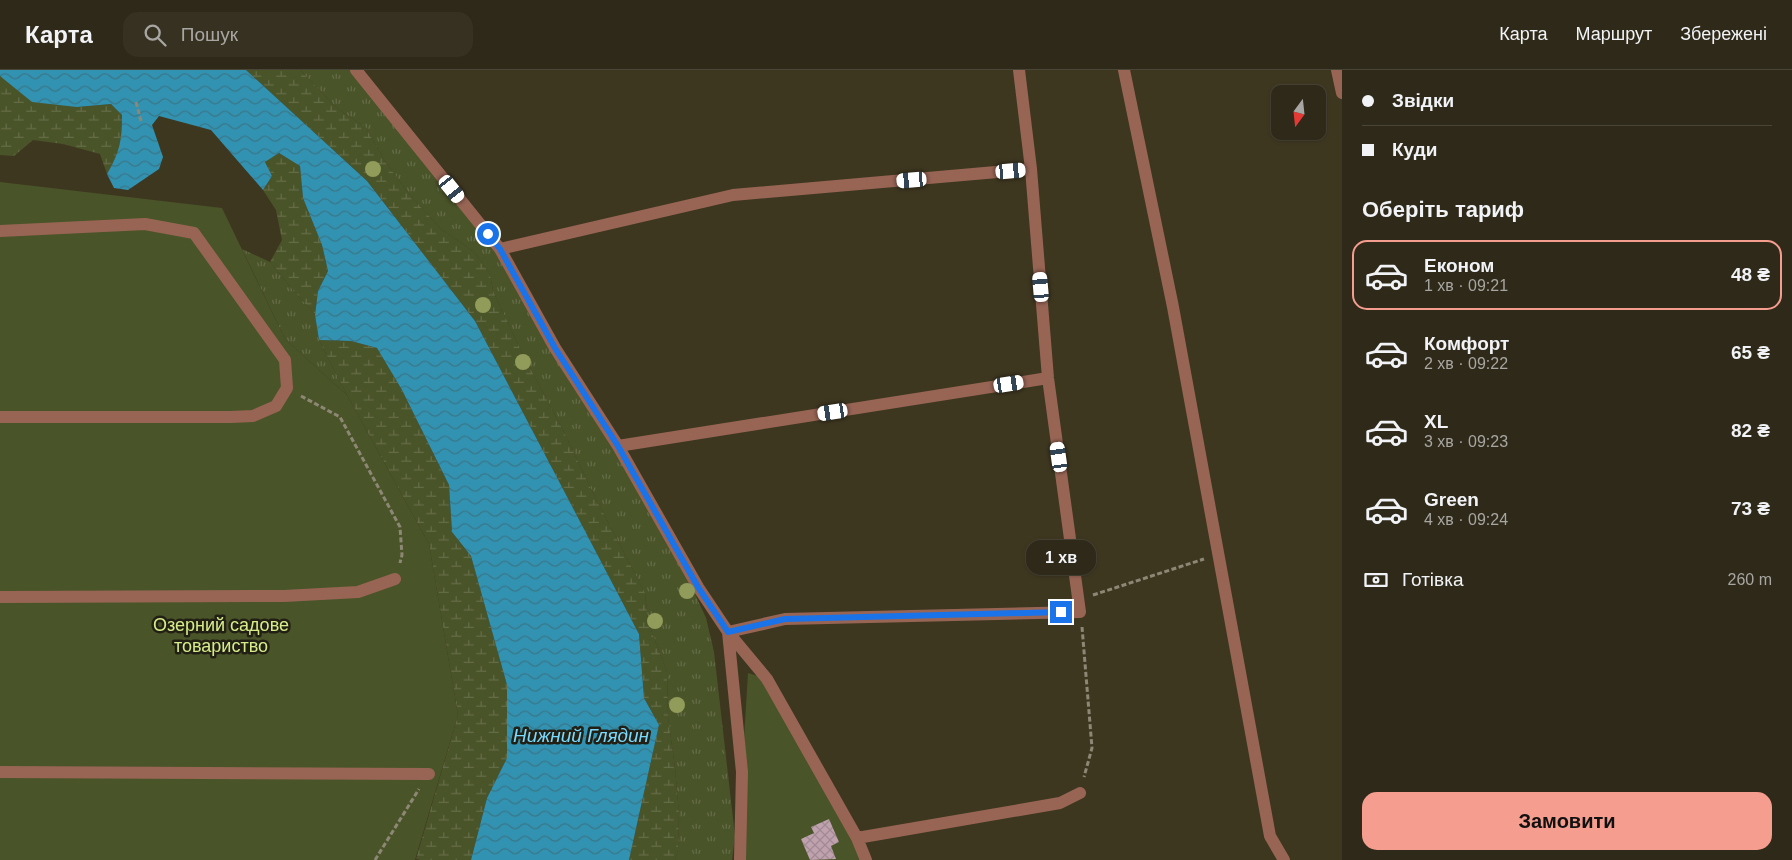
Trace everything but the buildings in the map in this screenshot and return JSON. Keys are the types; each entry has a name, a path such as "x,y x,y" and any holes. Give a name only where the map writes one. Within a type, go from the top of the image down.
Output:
{"street":[{"path":"356,70 500,249 555,348 618,446 698,587 728,632 767,680 857,838 866,860"},
{"path":"728,632 785,619 1080,612 1048,378 1031,169 1019,70"},
{"path":"1124,70 1174,307 1270,836 1284,860"},
{"path":"1337,70 1342,93"},
{"path":"500,249 733,196 1031,169"},
{"path":"0,231 145,224 194,233 285,360 287,388 276,406 253,416 0,417"},
{"path":"618,446 1048,378"},
{"path":"0,597 284,596 358,592 395,579"},
{"path":"728,632 742,772 740,860"},
{"path":"0,772 429,774"},
{"path":"857,838 1060,803 1080,793"}],"path":[{"path":"136,102 141,121"},
{"path":"287,388 340,417 400,527 402,555 395,579"},
{"path":"1078,595 1089,596 1219,554"},
{"path":"1080,612 1092,748 1080,793"},
{"path":"375,860 429,774"}],"green space":[{"path":"246,70 300,70 337,108 366,128 385,161 409,194 441,229 474,252 490,274 493,291 522,353 645,593 648,622 667,672 668,717 679,813 678,850 675,860 629,860 659,725 644,698 639,634 475,321 367,181"},
{"path":"300,70 350,70 503,252 676,552 706,618 714,652 735,836 732,860 675,860 678,850 679,813 668,717 667,672 648,622 645,593 522,353 493,291 490,274 474,252 441,229 409,194 385,161 366,128 337,108"},
{"path":"0,76 77,107 111,104 122,115 122,132 118,152 107,174 100,154 63,144 33,140 14,156 0,155"},
{"path":"279,153 300,166 303,198 322,245 328,271 318,291 315,315 270,262 282,240 276,210 263,190 272,176 265,162"},
{"name":"Озерний садове товариство","path":"0,182 222,208 285,339 347,395 429,544 458,715 415,860 0,860"},
{"path":"242,249 270,262 315,315 319,340 347,395 285,339"},
{"path":"319,340 351,341 377,348 402,390 449,485 452,532 471,556 507,685 507,758 487,798 471,860 416,859 458,715 429,544"},
{"path":"748,673 767,679 866,860 740,860 742,772"}],"water":[{"name":"Нижний Глядин","path":"0,70 246,70 367,181 475,321 639,634 644,698 659,725 629,860 471,860 487,798 507,758 507,685 471,556 452,532 449,485 402,390 377,348 351,341 319,340 315,315 318,291 328,271 322,245 303,198 300,166 279,153 265,162 272,176 263,190 211,130 159,116 152,125 163,157 159,169 128,190 114,188 107,174 119,146 122,115 111,104 77,107 32,102 0,76"}],"route":[{"path":"488,234 500,249 555,348 618,446 698,587 728,632 785,619 1061,612"}]}
